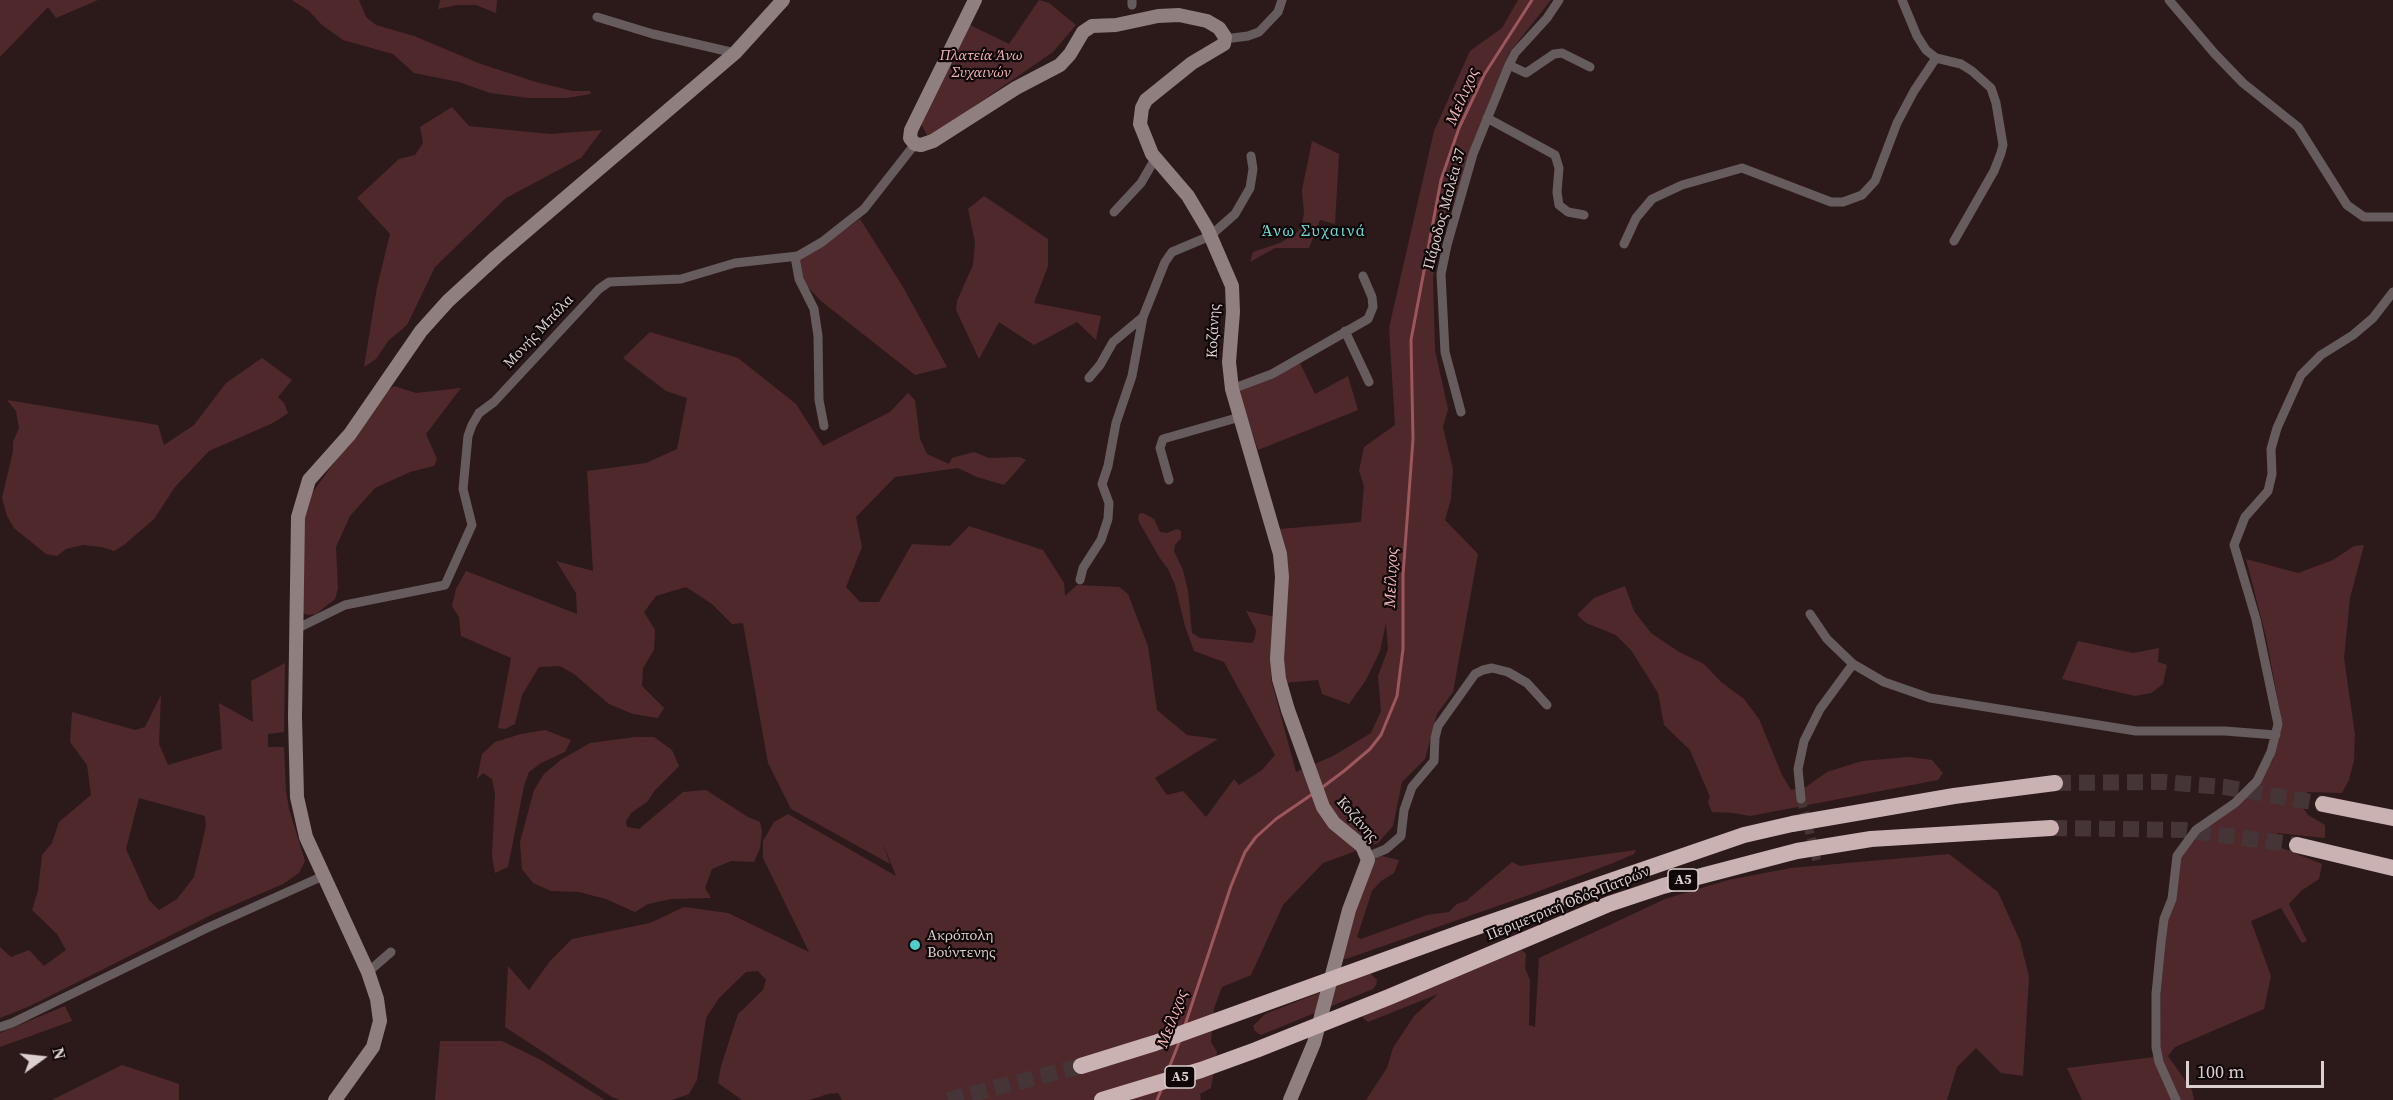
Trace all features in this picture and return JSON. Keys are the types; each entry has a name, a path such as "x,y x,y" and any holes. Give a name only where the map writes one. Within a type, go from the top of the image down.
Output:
{"highway":[{"name":"Περιμετρική Οδός Πατρών","path":"1081,1066 1102,1061 1530,908 1758,831 1954,796 2055,783"},
{"path":"2323,804 2393,818"},
{"name":"Περιμετρική Οδός Πατρών","path":"1102,1100 1201,1071 1256,1050 1610,904 1663,885 1797,850 1871,839 2051,828"},
{"path":"2297,845 2393,868"}],"street":[{"path":"335,1100 369,1054 376,1039 379,1011 368,972 306,837 297,798 298,517 309,480 350,434 421,331 448,301 735,52 783,0"},
{"path":"975,0 911,130 910,138 915,144 921,145 933,141 1016,88 1060,65 1070,54 1083,32 1092,26 1116,25 1158,16 1179,15 1211,23 1223,31 1225,39 1248,36 1259,32 1280,8 1282,0"},
{"name":"Πάροδος Μαλέα 37","path":"1461,412 1445,352 1441,274 1467,175 1509,65 1515,53 1547,18 1559,0"},
{"path":"1902,0 1921,44 1936,58 1967,67 1991,88 1996,103 2003,145 1994,171 1954,242"},
{"path":"2169,0 2243,83 2298,127 2347,205 2364,217 2393,217"},
{"path":"597,17 653,34 735,52"},
{"name":"Κοζάνης","path":"1225,39 1224,44 1168,80 1144,102 1140,124 1155,159 1188,196 1210,236 1232,289 1233,312 1229,362 1232,389 1280,554 1282,577 1279,679 1310,772 1327,814 1359,843 1367,857 1366,869 1349,910 1321,1021 1290,1100"},
{"path":"1509,65 1526,74 1554,54 1562,53 1590,67"},
{"path":"1624,244 1636,218 1652,200 1682,184 1742,168 1831,202 1843,202 1862,195 1875,181 1897,123 1914,91 1936,58"},
{"path":"1487,118 1555,155 1559,168 1557,192 1559,205 1568,212 1584,215"},
{"name":"Μονής Μπάλα","path":"296,629 345,605 445,585 472,525 463,489 468,436 472,425 479,413 494,402 609,282 681,279 735,263 795,257 822,242 864,209 915,144"},
{"path":"1080,580 1085,564 1101,540 1108,519 1109,503 1102,484 1108,466 1117,417 1135,367 1143,317 1165,261 1172,252 1210,236 1235,214 1246,198 1252,178 1251,156"},
{"path":"1114,212 1141,183 1155,159"},
{"path":"795,257 799,279 814,309 818,336 819,400 824,426"},
{"path":"1232,389 1272,374 1368,319 1373,307 1372,297 1363,276"},
{"path":"2176,1100 2159,1062 2156,1047 2161,943 2164,920 2172,899 2177,856 2196,830 2235,803 2254,785 2266,765 2276,735 2277,711 2270,692 2261,637 2234,545 2245,517 2268,491 2272,474 2271,449 2277,428 2301,375 2321,355 2353,335 2373,318 2393,292"},
{"path":"1089,378 1100,365 1113,342 1143,317"},
{"path":"1346,331 1369,382"},
{"path":"1169,480 1160,447 1163,439 1240,417"},
{"path":"1810,614 1827,639 1853,664 1884,682 1914,694 1979,707 2136,731 2225,731 2276,735"},
{"path":"1801,799 1798,769 1804,741 1820,709 1853,664"},
{"path":"1367,857 1386,849 1401,836 1404,810 1412,787 1434,761 1438,726 1474,674 1492,668 1509,672 1527,683 1547,705"},
{"path":"0,1027 207,928 323,876"},
{"path":"368,972 391,952"}],"green space":[{"path":"0,0 98,0 56,18 48,7 0,57"},
{"path":"292,0 359,0 366,17 376,25 414,36 481,64 536,82 573,91 590,91 591,94 567,98 529,98 490,93 459,82 414,73 393,54 343,40 322,25 309,11"},
{"path":"440,0 497,0 496,13 476,5 457,5 438,9"},
{"name":"Πλατεία Άνω Συχαινών","path":"1039,0 1049,3 1076,25 1053,52 930,136 927,135 921,124 968,24 1009,44"},
{"path":"1518,0 1551,0 1509,53 1445,226 1436,256 1433,279 1435,350 1448,409 1443,427 1453,469 1451,499 1445,520 1478,554 1453,692 1437,714 1425,759 1402,782 1393,826 1378,843 1323,863 1283,905 1251,975 1222,987 1214,1008 1211,1042 1217,1052 1211,1088 1200,1094 1201,1100 842,1100 838,1093 809,1100 742,1100 718,1083 721,1066 738,1014 763,990 766,980 758,971 746,972 719,998 706,1018 697,1080 689,1094 672,1100 620,1100 612,1097 505,1027 508,966 529,990 550,961 572,939 650,923 684,907 728,913 809,952 763,858 763,841 774,822 788,814 896,876 882,841 890,864 791,809 768,763 743,623 732,624 712,604 686,587 656,596 644,612 655,630 654,650 643,668 642,686 664,708 658,718 633,714 609,704 574,674 560,666 539,667 522,695 515,724 505,729 498,728 511,658 461,636 459,617 452,606 456,589 466,571 577,614 576,593 556,561 593,571 587,471 646,463 677,449 687,398 666,391 623,358 650,332 738,358 796,404 823,446 890,412 908,393 915,400 920,439 927,454 949,464 952,458 974,452 989,458 1020,457 1026,460 1004,485 977,477 958,468 895,477 856,517 862,547 846,587 860,602 879,602 912,544 950,546 969,526 1043,550 1064,583 1065,596 1077,585 1119,587 1128,594 1148,646 1157,710 1187,735 1218,739 1155,778 1167,795 1183,791 1206,817 1234,779 1239,785 1262,770 1275,755 1224,662 1194,651 1175,585 1168,569 1138,520 1139,514 1143,513 1154,519 1160,532 1167,533 1177,529 1181,531 1181,538 1175,545 1174,551 1183,570 1188,591 1192,633 1200,638 1252,643 1256,630 1246,611 1276,617 1271,679 1296,772 1333,756 1371,733 1381,711 1378,676 1388,649 1386,623 1380,651 1366,680 1349,704 1322,694 1318,680 1282,683 1284,550 1280,529 1361,522 1364,486 1359,471 1364,447 1395,425 1389,328 1434,131 1470,51 1502,28"},
{"path":"452,107 469,126 550,134 602,130 581,158 506,198 435,267 407,325 388,341 376,359 364,367 377,287 390,234 357,198 399,159 415,155 423,143 420,127"},
{"path":"1312,141 1339,154 1335,224 1320,220 1309,248 1275,248 1250,262 1253,252 1280,243 1301,228 1304,214 1302,190"},
{"path":"984,196 1048,239 1048,266 1034,303 1101,316 1096,340 1077,322 1034,345 999,322 979,359 956,310 957,301 973,265 975,242 968,209"},
{"path":"860,219 903,287 947,367 915,375 821,301 805,284 798,259"},
{"path":"262,358 292,380 278,397 284,403 288,413 273,423 209,451 175,487 154,519 124,545 114,551 83,545 66,549 57,556 46,554 14,528 7,516 2,498 13,442 19,428 16,411 7,400 158,425 164,445 194,425 226,383"},
{"path":"1299,361 1315,394 1348,376 1358,410 1258,450 1239,392 1244,387"},
{"path":"394,386 416,393 461,388 426,434 437,459 434,466 410,472 375,488 350,516 336,547 338,588 335,599 316,614 308,615 303,613 303,524 308,499 383,394"},
{"path":"2364,545 2350,598 2344,658 2355,735 2354,760 2349,780 2342,793 2307,792 2300,804 2308,815 2325,825 2325,838 2277,833 2274,845 2322,864 2319,879 2301,891 2289,904 2307,941 2302,943 2281,908 2251,921 2271,976 2264,1009 2175,1047 2168,1056 2192,1090 2194,1100 2082,1100 2067,1068 2162,1056 2160,1047 2161,990 2167,925 2179,858 2184,848 2205,827 2231,811 2248,795 2273,760 2281,729 2280,712 2266,637 2246,559 2298,573 2333,560 2354,546"},
{"path":"1625,586 1634,611 1651,633 1679,652 1704,664 1721,682 1744,699 1759,719 1782,775 1791,790 1806,787 1827,772 1862,761 1909,757 1932,760 1943,773 1938,780 1750,816 1712,812 1708,802 1710,797 1690,750 1664,725 1658,693 1631,650 1616,635 1586,623 1577,615 1594,598"},
{"path":"2078,641 2133,653 2159,648 2158,662 2167,665 2163,684 2151,693 2135,696 2062,679"},
{"path":"285,663 284,732 268,734 268,747 284,747 289,809 305,861 299,873 283,884 213,914 30,1006 0,1018 0,947 11,957 29,950 44,966 66,950 57,934 32,910 38,891 42,855 52,843 59,822 91,795 87,765 70,742 72,712 135,730 145,727 161,695 159,744 168,765 222,749 219,703 253,722 251,681","holes":["139,798 205,816 206,826 194,877 177,899 159,910 149,900 126,849"]},
{"path":"545,730 571,740 565,752 541,763 529,772 524,786 508,867 495,873 492,856 495,794 492,779 483,773 477,779 482,754 495,742"},
{"path":"654,737 672,750 679,766 655,790 647,802 631,813 626,821 627,827 639,829 683,792 706,790 748,817 760,822 762,832 760,848 754,862 731,861 712,869 705,888 711,898 671,899 648,904 635,912 606,899 579,892 551,891 533,883 522,869 520,842 534,790 544,774 562,759 590,743"},
{"path":"1636,850 1634,854 1613,863 1526,896 1341,959 1352,910 1372,861 1382,856 1399,860 1394,873 1381,881 1372,891 1357,937 1361,939 1427,915 1449,912 1457,904 1466,901 1512,862 1520,866"},
{"path":"1949,854 1998,892 2020,941 2029,977 2023,1076 2001,1073 1976,1048 1957,1067 1947,1100 1366,1100 1387,1068 1393,1048 1414,1016 1438,994 1368,1022 1362,1017 1369,1013 1522,950 1526,954 1525,968 1530,980 1529,1025 1535,1027 1539,958 1665,899 1728,880 1791,868"},
{"path":"1370,973 1377,980 1373,989 1261,1035 1255,1031 1253,1026 1265,1014"},
{"path":"65,1006 72,1021 0,1047 0,1033"},
{"path":"440,1041 502,1041 541,1060 605,1100 435,1100"},
{"path":"122,1065 179,1084 179,1100 52,1100"}],"waterway":[{"name":"Μείλιχος","path":"1320,789 1370,749 1381,735 1397,696 1403,649 1403,575 1413,439 1411,340 1441,180 1459,128 1484,75 1532,0"},
{"name":"Μείλιχος","path":"1185,1025 1231,886 1245,852 1256,837 1276,819 1314,793"},
{"name":"Μείλιχος","path":"1167,1073 1180,1040"},
{"name":"Μείλιχος","path":"1157,1100 1162,1088"}],"tunnel":[{"path":"2055,783 2162,782 2225,787 2323,804"},
{"path":"1801,799 1817,861"},
{"path":"2051,828 2184,830 2297,845"},
{"path":"948,1100 1081,1066"}],"place":[{"name":"Ακρόπολη Βούντενης","path":"915,945"}],"district":[{"name":"Άνω Συχαινά","path":"1314,232"}]}
